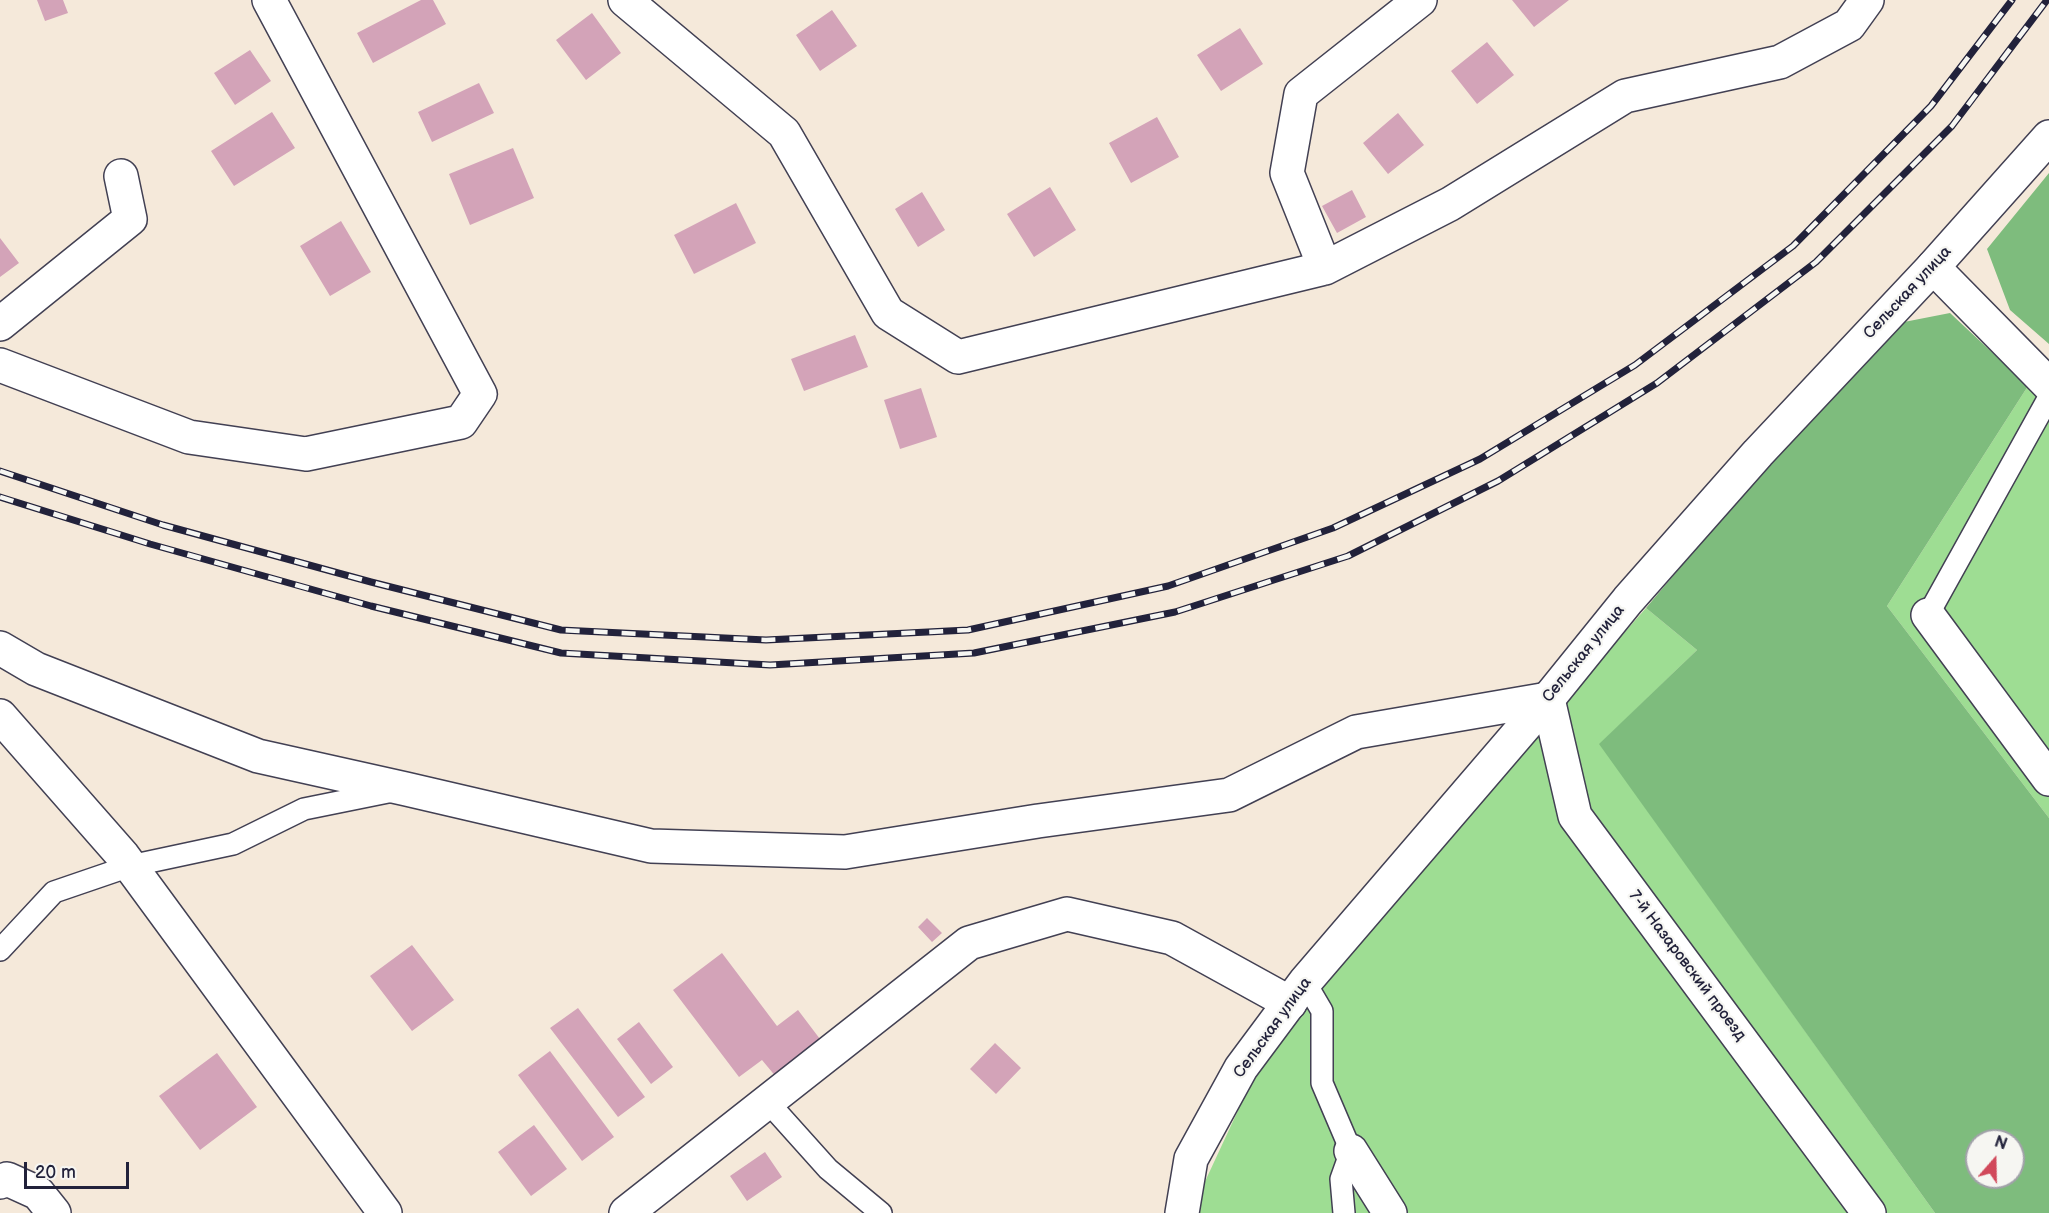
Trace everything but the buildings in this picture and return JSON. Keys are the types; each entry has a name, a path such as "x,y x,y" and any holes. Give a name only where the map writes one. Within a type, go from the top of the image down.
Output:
{"street":[{"path":"0,365 189,437 306,454 460,422 480,394 269,0"},
{"path":"625,0 784,133 888,313 958,357 1325,267 1450,204 1625,96 1780,62 1849,25 1868,0"},
{"path":"1325,267 1287,173 1301,94 1420,0"},
{"name":"Сельская улица","path":"1182,1213 1191,1159 1241,1068 1297,993 1548,699 1628,600 1758,453 1933,267 2049,137"},
{"path":"0,324 130,219 121,176"},
{"path":"1933,267 2049,385"},
{"path":"1928,615 2049,779"},
{"path":"0,648 36,669 258,756 651,846 845,852 1038,821 1229,795 1356,732 1548,699"},
{"name":"7-й Назаровский проезд","path":"1548,699 1575,816 1869,1213"},
{"path":"0,716 130,866 385,1213"},
{"path":"626,1213 969,943 1067,914 1172,938 1297,993"},
{"path":"1351,1151 1390,1213"},
{"path":"0,1182 6,1179 38,1193 54,1213"}],"lane":[{"path":"1928,615 2049,397"},
{"path":"0,950 54,892 130,866 233,844 304,809 406,789"},
{"path":"1297,993 1322,1011 1322,1083 1351,1151 1341,1179 1344,1213"},
{"path":"767,1101 828,1169 881,1213"}],"green space":[{"path":"2049,173 2049,344 2010,310 1987,249"},
{"path":"1950,313 2028,386 1887,606 2049,818 2049,1213 1935,1213 1599,744 1697,650 1646,608 1770,461 1904,322"},
{"path":"2049,364 2049,818 1887,606 2028,386"},
{"path":"1646,608 1697,650 1600,744 1935,1213 1197,1213 1202,1188 1254,1076 1296,1018 1535,734"}],"railway":[{"path":"0,471 163,525 371,582 561,630 766,640 968,630 1168,586 1333,528 1480,459 1635,365 1793,246 1931,106 2012,0"},
{"path":"0,497 150,544 371,606 561,653 770,665 974,653 1175,612 1348,556 1498,481 1657,383 1816,262 1952,126 2047,0"}]}
